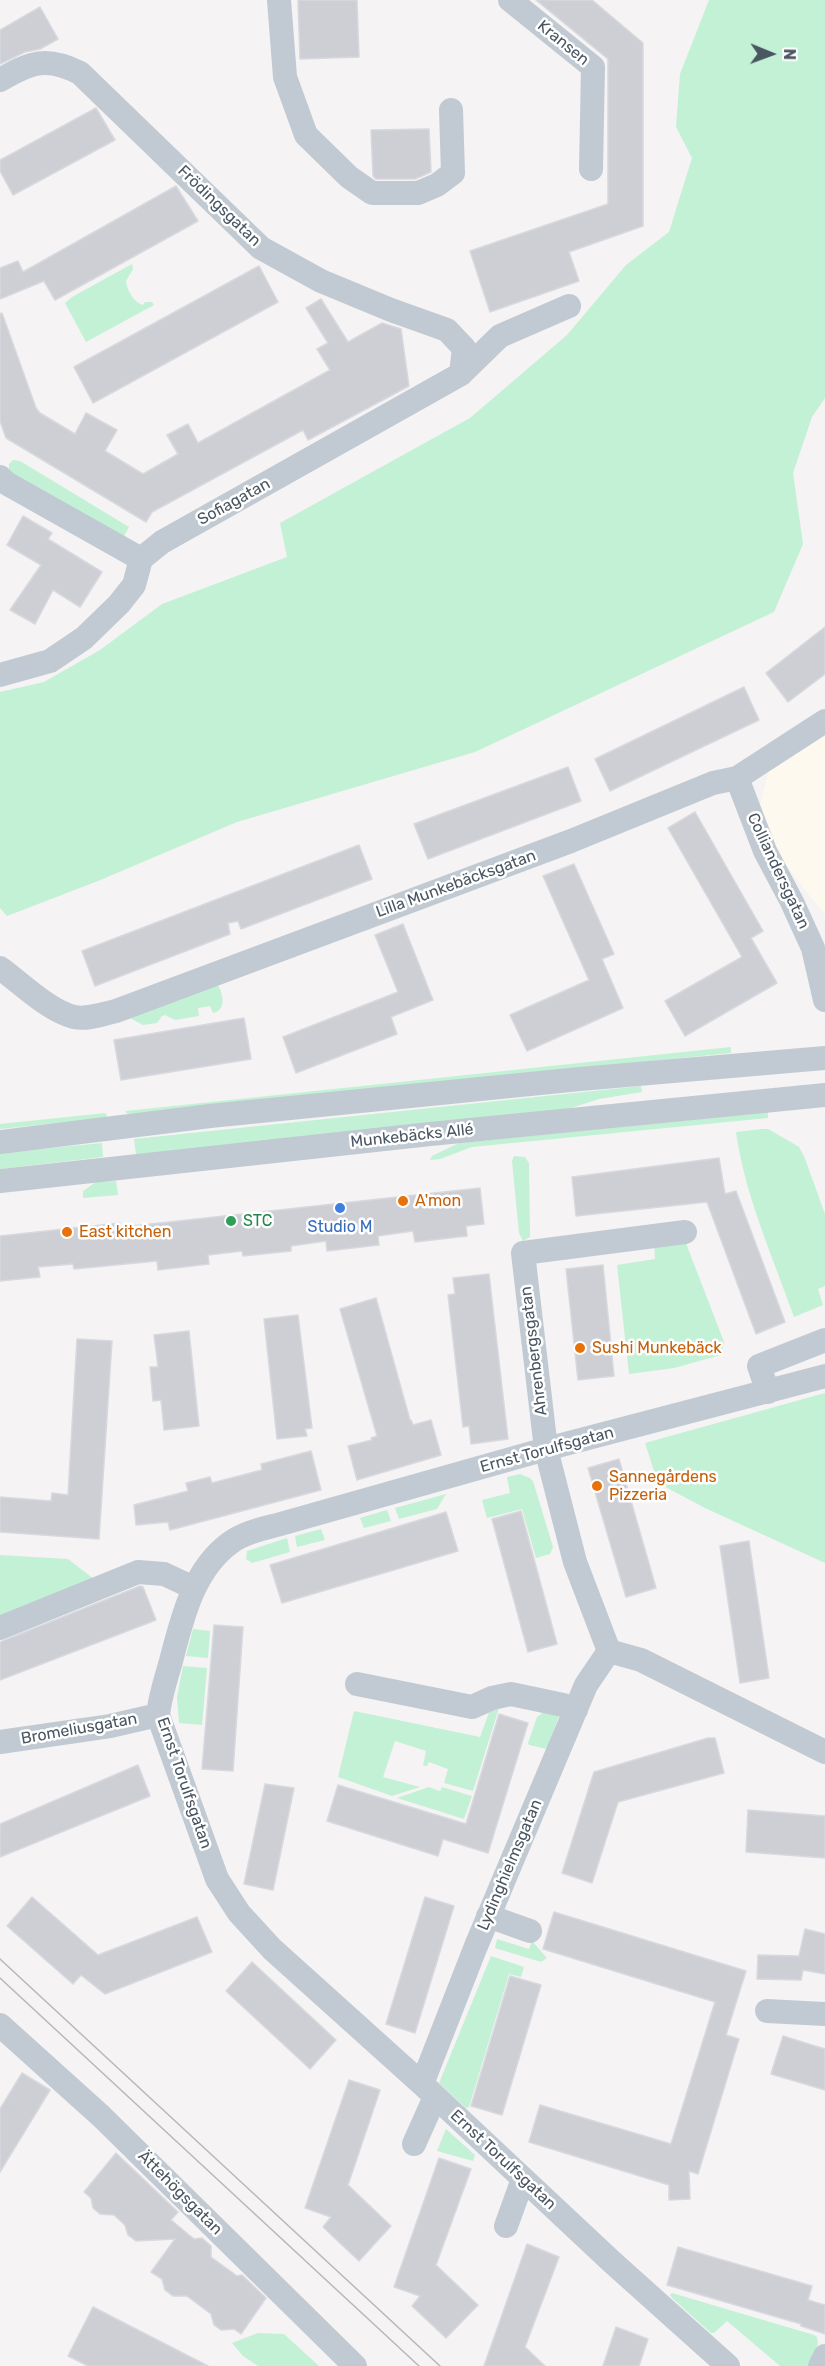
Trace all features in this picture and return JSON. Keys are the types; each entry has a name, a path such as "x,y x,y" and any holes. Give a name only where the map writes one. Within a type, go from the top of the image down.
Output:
{"street":[{"path":"279,0 285,77 306,135 349,177 372,193 418,193 437,185 453,173 451,110"},
{"name":"Kransen","path":"510,0 593,67 591,169"},
{"name":"Frödingsgatan","path":"0,80 20,68 51,62 80,73 261,248 321,280 391,310 447,330 464,348 465,371"},
{"name":"Sofiagatan","path":"141,559 162,542 465,371 500,336 569,306"},
{"path":"0,477 6,483 141,559 134,585 119,604 84,638 50,661 0,675"},
{"name":"Lilla Munkebäcksgatan","path":"0,968 58,1010 75,1017 102,1015 173,991 572,841 713,783 737,778 825,721"},
{"name":"Colliandersgatan","path":"737,778 765,851 813,948 825,1000"},
{"path":"0,1142 232,1114 580,1079 825,1058"},
{"name":"Munkebäcks Allé","path":"0,1181 430,1134 825,1095"},
{"name":"Ahrenbergsgatan","path":"609,1651 575,1562 546,1449 523,1253 686,1232"},
{"path":"768,1392 759,1366 823,1347"},
{"name":"Ernst Torulfsgatan","path":"728,2366 429,2090 272,1949 239,1913 217,1879 158,1715 160,1698 181,1622 194,1588 217,1555 231,1542 249,1533 546,1449 825,1376"},
{"path":"0,1628 138,1572 164,1574 194,1588"},
{"path":"609,1651 641,1660 825,1752"},
{"name":"Lydinghielmsgatan","path":"414,2144 429,2090 488,1916 586,1685 609,1651"},
{"path":"357,1684 472,1707 492,1698 511,1694 576,1710"},
{"name":"Bromeliusgatan","path":"0,1742 110,1726 158,1715"},
{"path":"488,1916 530,1931"},
{"path":"767,2011 825,2014"},
{"name":"Ättehögsgatan","path":"0,2025 101,2116 356,2366"},
{"path":"506,2226 523,2179"},
{"path":"820,2366 825,2356"}],"shaded area":[{"path":"825,731 825,915 769,844 758,813 769,769"}],"green space":[{"path":"709,0 825,0 825,398 812,417 793,473 803,544 774,612 475,752 237,822 98,881 7,916 0,908 0,692 44,682 100,650 162,604 287,557 280,523 470,418 567,335 626,265 669,232 692,158 676,127 680,74"},
{"path":"132,264 133,269 126,281 129,292 140,304 152,302 154,305 86,342 65,303"},
{"path":"13,460 20,461 129,527 122,540 15,476 9,471 9,464"},
{"path":"218,985 222,1005 213,1013 210,1006 198,1008 199,1016 175,1020 165,1015 157,1023 143,1025 130,1018"},
{"path":"731,1047 731,1053 126,1113 126,1111"},
{"path":"641,1086 642,1092 599,1099 568,1109 136,1155 134,1139"},
{"path":"768,1112 768,1118 472,1147 440,1159 430,1160 432,1156 459,1143"},
{"path":"106,1113 107,1118 0,1129 0,1124"},
{"path":"768,1129 799,1147 825,1214 825,1286 818,1289 823,1305 794,1317 753,1203 740,1156 736,1132"},
{"path":"102,1143 103,1157 0,1169 0,1153"},
{"path":"514,1156 525,1157 529,1163 530,1237 523,1241 519,1233 512,1161"},
{"path":"116,1181 118,1195 83,1198 83,1191 96,1182"},
{"path":"684,1238 724,1342 721,1355 674,1368 629,1374 617,1265 655,1259 654,1243"},
{"path":"825,1393 825,1563 705,1508 658,1483 645,1443"},
{"path":"520,1474 533,1481 553,1547 550,1554 536,1558 522,1509 487,1518 482,1500 510,1493 507,1477"},
{"path":"446,1494 437,1509 399,1519 395,1508"},
{"path":"387,1510 391,1521 364,1528 360,1518"},
{"path":"321,1529 325,1540 297,1547 295,1536"},
{"path":"287,1538 290,1552 252,1563 246,1559 247,1551"},
{"path":"0,1555 68,1559 94,1579 0,1621"},
{"path":"193,1629 210,1631 208,1658 186,1656"},
{"path":"183,1666 207,1668 202,1725 179,1723 177,1697"},
{"path":"491,1707 499,1708 473,1791 444,1783 448,1769 429,1762 427,1766 423,1766 426,1751 395,1741 383,1777 420,1787 392,1796 338,1777 354,1711 480,1737"},
{"path":"544,1712 559,1716 547,1749 528,1743 537,1717"},
{"path":"429,1787 440,1791 442,1787 472,1796 464,1819 397,1798"},
{"path":"497,1939 529,1949 532,1941 547,1958 541,1962 495,1948"},
{"path":"491,1956 524,1967 521,1977 509,1974 469,2107 466,2108 439,2083"},
{"path":"446,2129 475,2155 473,2161 437,2151"},
{"path":"672,2293 814,2335 818,2343 811,2366 780,2366 727,2321 711,2333 672,2298 670,2295"},
{"path":"258,2333 284,2334 319,2366 258,2366 243,2356 232,2343"}],"building":[{"path":"298,0 357,0 359,57 300,59"},
{"path":"536,0 592,0 643,43 643,226 569,252 579,281 490,312 470,251 608,204 608,59"},
{"path":"40,7 58,39 40,49 25,52 0,64 0,30"},
{"path":"96,108 115,140 13,195 0,171 0,160"},
{"path":"429,129 431,172 415,179 376,179 373,176 371,130"},
{"path":"176,186 198,221 55,300 44,281 0,299 0,268 18,261 23,272"},
{"path":"259,266 278,302 93,403 74,367"},
{"path":"321,299 348,342 382,323 401,329 409,386 308,440 303,430 152,512 146,522 6,438 0,421 0,314 2,313 36,408 40,413 75,434 86,413 117,430 105,451 143,474 178,454 167,435 188,424 198,443 330,370 317,349 328,343 306,308"},
{"path":"23,516 52,533 48,539 102,572 80,607 53,590 35,624 10,610 41,565 7,545"},
{"path":"825,627 825,674 788,702 766,673"},
{"path":"744,687 759,720 610,791 595,759"},
{"path":"568,767 581,801 428,859 414,824"},
{"path":"695,812 763,931 751,938 777,983 685,1036 665,1001 742,957 668,828"},
{"path":"359,845 372,879 241,929 238,921 228,923 230,934 95,986 82,951"},
{"path":"574,864 614,954 602,959 623,1008 527,1051 510,1015 589,980 543,876"},
{"path":"403,924 433,1000 391,1017 397,1034 296,1073 283,1037 398,992 375,935"},
{"path":"244,1018 251,1059 121,1080 114,1040"},
{"path":"719,1158 725,1194 736,1191 785,1322 756,1334 707,1202 576,1216 572,1177"},
{"path":"480,1188 484,1224 466,1226 467,1236 415,1242 413,1231 378,1236 379,1245 327,1251 326,1241 291,1246 291,1251 243,1256 242,1251 208,1255 209,1264 158,1270 157,1261 74,1269 73,1264 38,1267 40,1277 0,1281 0,1236 120,1223 119,1227 142,1225"},
{"path":"603,1265 614,1376 578,1380 566,1269"},
{"path":"489,1274 508,1439 471,1444 469,1426 463,1427 448,1295 455,1294 453,1278"},
{"path":"376,1298 410,1420 413,1425 431,1420 441,1455 357,1480 348,1446 372,1440 371,1438 377,1436 340,1309"},
{"path":"298,1315 312,1428 305,1429 307,1436 277,1439 264,1319"},
{"path":"189,1331 199,1426 164,1430 161,1400 153,1401 150,1367 158,1367 154,1335"},
{"path":"77,1339 112,1341 99,1539 0,1532 0,1497 51,1501 52,1493 68,1495"},
{"path":"311,1451 321,1490 170,1530 168,1522 136,1525 134,1505 188,1491 186,1483 210,1477 212,1483 262,1470 261,1464"},
{"path":"619,1459 656,1588 626,1597 588,1468"},
{"path":"521,1511 557,1644 528,1652 492,1519"},
{"path":"446,1512 458,1551 282,1603 270,1565"},
{"path":"749,1541 769,1678 740,1683 720,1546"},
{"path":"140,1586 143,1587 156,1620 0,1680 0,1642"},
{"path":"214,1625 243,1627 233,1771 202,1769"},
{"path":"499,1714 528,1723 488,1853 443,1839 438,1856 327,1821 338,1785 466,1824"},
{"path":"708,1738 715,1738 724,1773 618,1802 592,1883 562,1873 594,1772"},
{"path":"138,1765 150,1796 0,1857 0,1824"},
{"path":"265,1784 294,1788 273,1890 244,1884"},
{"path":"748,1810 825,1816 825,1858 746,1852"},
{"path":"32,1897 98,1955 197,1917 212,1952 105,1994 81,1975 73,1984 7,1926"},
{"path":"425,1897 454,1906 415,2033 386,2024"},
{"path":"554,1912 746,1971 726,2035 739,2039 698,2174 689,2171 690,2199 669,2200 669,2185 529,2142 540,2105 671,2144 715,2002 543,1949"},
{"path":"805,1929 825,1934 825,1974 803,1970 801,1980 757,1979 758,1955 799,1956"},
{"path":"252,1962 336,2040 310,2069 226,1991"},
{"path":"510,1976 541,1985 502,2115 471,2106"},
{"path":"783,2036 825,2049 825,2090 771,2074"},
{"path":"22,2073 50,2090 0,2172 0,2109"},
{"path":"349,2080 380,2090 348,2185 391,2226 359,2261 323,2227 331,2217 305,2208"},
{"path":"116,2153 178,2212 171,2220 194,2239 202,2238 211,2246 211,2257 237,2276 242,2275 266,2298 241,2334 234,2329 221,2330 214,2325 211,2314 187,2296 173,2296 165,2290 162,2279 151,2272 175,2239 136,2241 128,2235 125,2225 114,2215 100,2214 93,2208 91,2198 84,2192"},
{"path":"439,2158 471,2169 436,2265 478,2305 446,2338 412,2306 420,2296 394,2287"},
{"path":"527,2244 559,2257 525,2347 545,2366 484,2366"},
{"path":"678,2247 812,2286 808,2300 825,2305 825,2334 801,2326 801,2324 667,2285"},
{"path":"93,2307 208,2366 88,2366 68,2356"},
{"path":"616,2327 648,2339 639,2366 603,2366"}],"tram line":[{"path":"0,1959 440,2366"},
{"path":"0,1978 419,2366"}],"place":[{"name":"A'mon","path":"403,1201"},
{"name":"Studio M","path":"340,1208"},
{"name":"STC","path":"231,1221"},
{"name":"East kitchen","path":"67,1232"},
{"name":"Sushi Munkebäck","path":"580,1348"},
{"name":"Sannegårdens Pizzeria","path":"597,1486"}]}
